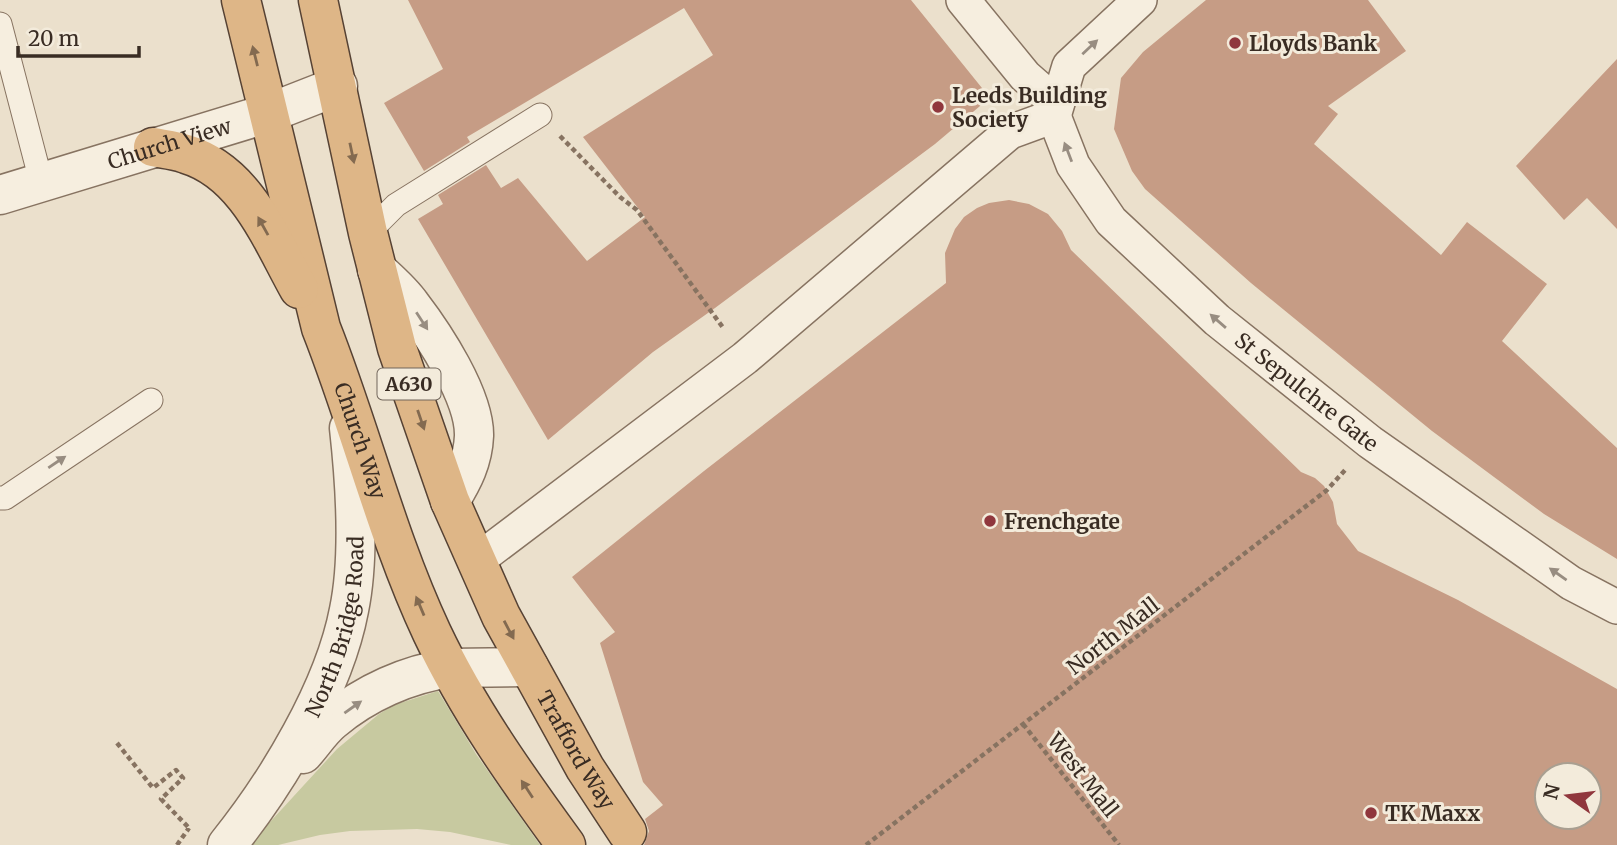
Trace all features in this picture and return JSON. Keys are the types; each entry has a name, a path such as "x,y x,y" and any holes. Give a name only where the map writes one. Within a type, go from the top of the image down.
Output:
{"highway":[{"name":"Church Way","path":"241,0 321,328 342,379 400,557 433,636 482,723 566,845"},
{"name":"A630","path":"318,0 368,233 397,348 450,501 475,562 528,667"},
{"path":"153,148 187,154 221,172 248,198 321,328"},
{"name":"Trafford Way","path":"528,667 585,768 627,832"}],"street":[{"path":"963,0 1055,110"},
{"path":"475,562 744,358 1010,132 1055,110 1069,66 1140,0"},
{"name":"Church View","path":"0,195 269,113 338,86"},
{"name":"St Sepulchre Gate","path":"1055,110 1073,165 1111,221 1217,320 1370,442 1571,583 1617,607"},
{"path":"377,270 410,303 447,359 471,411 474,435 471,457 467,474 450,501"},
{"name":"North Bridge Road","path":"227,845 256,809 312,712 332,670 350,609 354,580 354,497 342,379"},
{"path":"256,809 331,722 374,692 427,671 450,667 528,667"}],"lane":[{"path":"0,24 41,181 0,205"},
{"path":"368,233 396,205 540,116"},
{"path":"0,498 5,498 151,400"}],"path":[{"path":"540,116 620,197 637,210 744,358"},
{"name":"North Mall","path":"866,845 1327,490 1370,442"},
{"name":"West Mall","path":"1023,724 1119,845"},
{"path":"117,743 153,788 176,770 183,779 161,799 189,828"},
{"path":"177,845 196,817"}],"green space":[{"path":"438,691 476,754 540,845 511,845 450,832 417,829 350,831 278,845 249,845 337,749 379,714 394,705"}],"building":[{"path":"408,0 911,0 986,93 980,106 935,144 653,352 548,440 418,219 443,204 438,195 486,165 501,188 518,178 587,261 645,217 583,137 713,55 684,8 467,137 470,142 424,171 384,103 443,69"},
{"path":"1206,0 1368,0 1406,51 1328,106 1338,114 1314,144 1441,255 1467,222 1547,284 1502,341 1617,448 1617,559 1544,514 1432,431 1251,283 1145,189 1132,171 1114,129 1121,78 1143,52"},
{"path":"1617,59 1617,229 1587,198 1564,220 1516,166"},
{"name":"Frenchgate","path":"1009,200 1029,204 1048,214 1062,231 1071,250 1301,472 1315,478 1324,486 1333,502 1337,524 1358,551 1458,600 1617,689 1617,845 644,845 649,831 645,819 663,805 643,782 600,643 615,632 572,577 946,283 945,253 955,229 964,217 977,208"}],"place":[{"name":"Lloyds Bank","path":"1235,43"},
{"name":"Leeds Building Society","path":"938,107"},
{"name":"Frenchgate","path":"990,521"},
{"name":"TK Maxx","path":"1371,813"}]}
